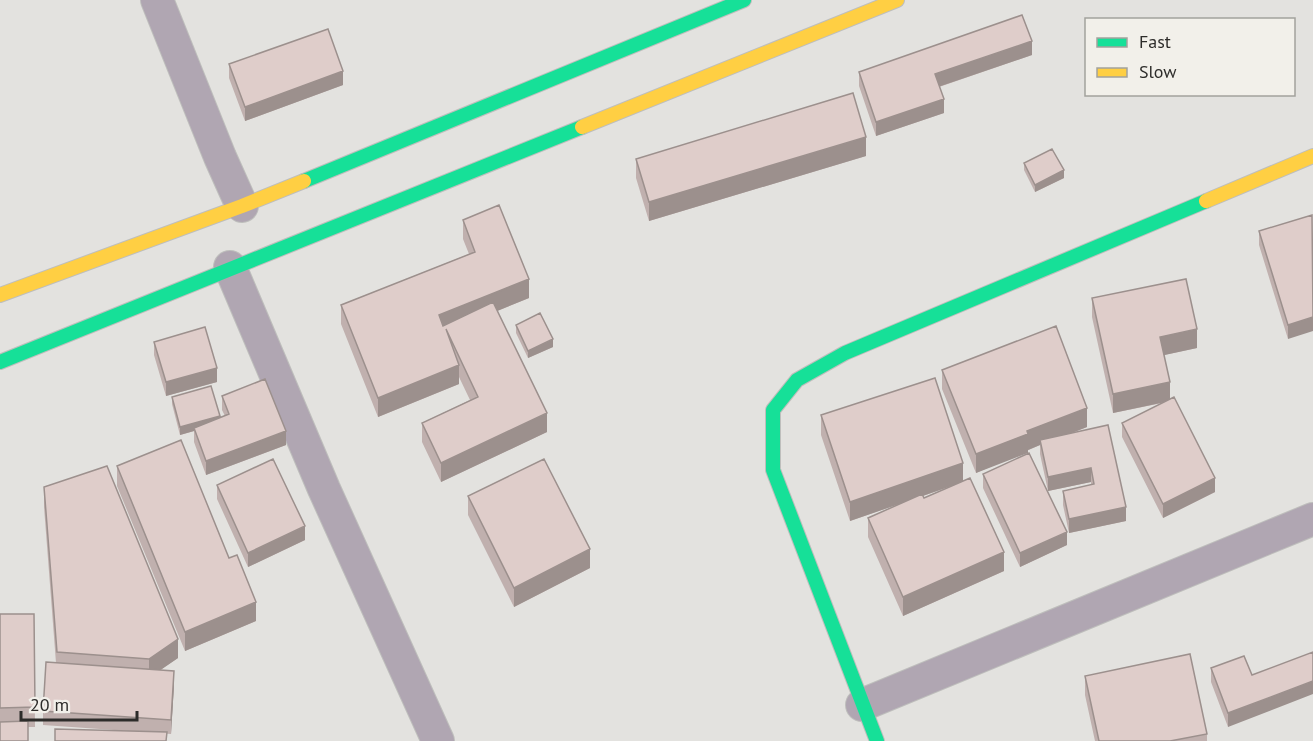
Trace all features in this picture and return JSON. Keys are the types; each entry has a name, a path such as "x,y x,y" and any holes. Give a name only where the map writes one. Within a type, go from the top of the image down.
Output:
{"main road":[{"path":"0,295 242,206 744,0"},
{"path":"0,362 230,267 897,0"},
{"path":"877,741 773,470 773,410 797,380 845,353 1313,156"}],"street":[{"path":"157,0 242,206"},
{"path":"230,267 324,489 438,741"},
{"path":"862,705 1313,519"}],"building":[{"path":"1022,15 1032,41 935,74 944,99 876,122 859,72"},
{"path":"328,29 343,71 245,107 229,64"},
{"path":"853,93 866,137 649,202 636,159"},
{"path":"1052,149 1064,170 1035,185 1024,163"},
{"path":"499,205 529,279 439,315 443,326 493,302 547,413 441,463 422,423 478,397 446,329 459,365 378,398 341,305 475,252 463,220"},
{"path":"1312,215 1313,317 1288,325 1259,231"},
{"path":"1186,279 1197,329 1160,337 1170,382 1113,394 1092,298"},
{"path":"540,313 553,339 528,351 516,325"},
{"path":"1056,326 1087,408 976,454 942,370"},
{"path":"205,327 217,368 166,382 154,342"},
{"path":"935,378 963,463 850,502 821,415"},
{"path":"265,379 286,431 206,461 194,428 229,414 222,396"},
{"path":"211,386 220,416 180,427 172,397"},
{"path":"1174,397 1215,478 1163,504 1122,423"},
{"path":"1108,425 1126,507 1069,519 1063,491 1094,484 1091,468 1048,477 1040,440"},
{"path":"181,440 229,558 237,555 256,602 185,632 117,466"},
{"path":"1029,453 1067,532 1020,553 983,474"},
{"path":"273,459 305,526 248,553 217,485"},
{"path":"544,459 590,549 514,588 468,496"},
{"path":"107,466 178,639 149,659 57,652 44,487"},
{"path":"970,478 1004,552 903,597 868,518 922,494 924,498"},
{"path":"0,614 34,614 35,707 0,708"},
{"path":"1313,652 1313,681 1228,713 1211,668 1244,656 1252,675"},
{"path":"1190,654 1207,734 1170,741 1099,741 1085,676"},
{"path":"46,662 174,671 171,720 43,711"},
{"path":"28,721 28,741 0,741 0,722"},
{"path":"55,729 167,732 166,741 55,741"}],"traffic: fast":[{"path":"304,181 744,0"},
{"path":"0,362 582,127"},
{"path":"877,741 773,470 773,410 797,380 845,353 1206,201"}],"traffic: slow":[{"path":"582,127 897,0"},
{"path":"1206,201 1313,156"},
{"path":"0,295 304,181"}]}
